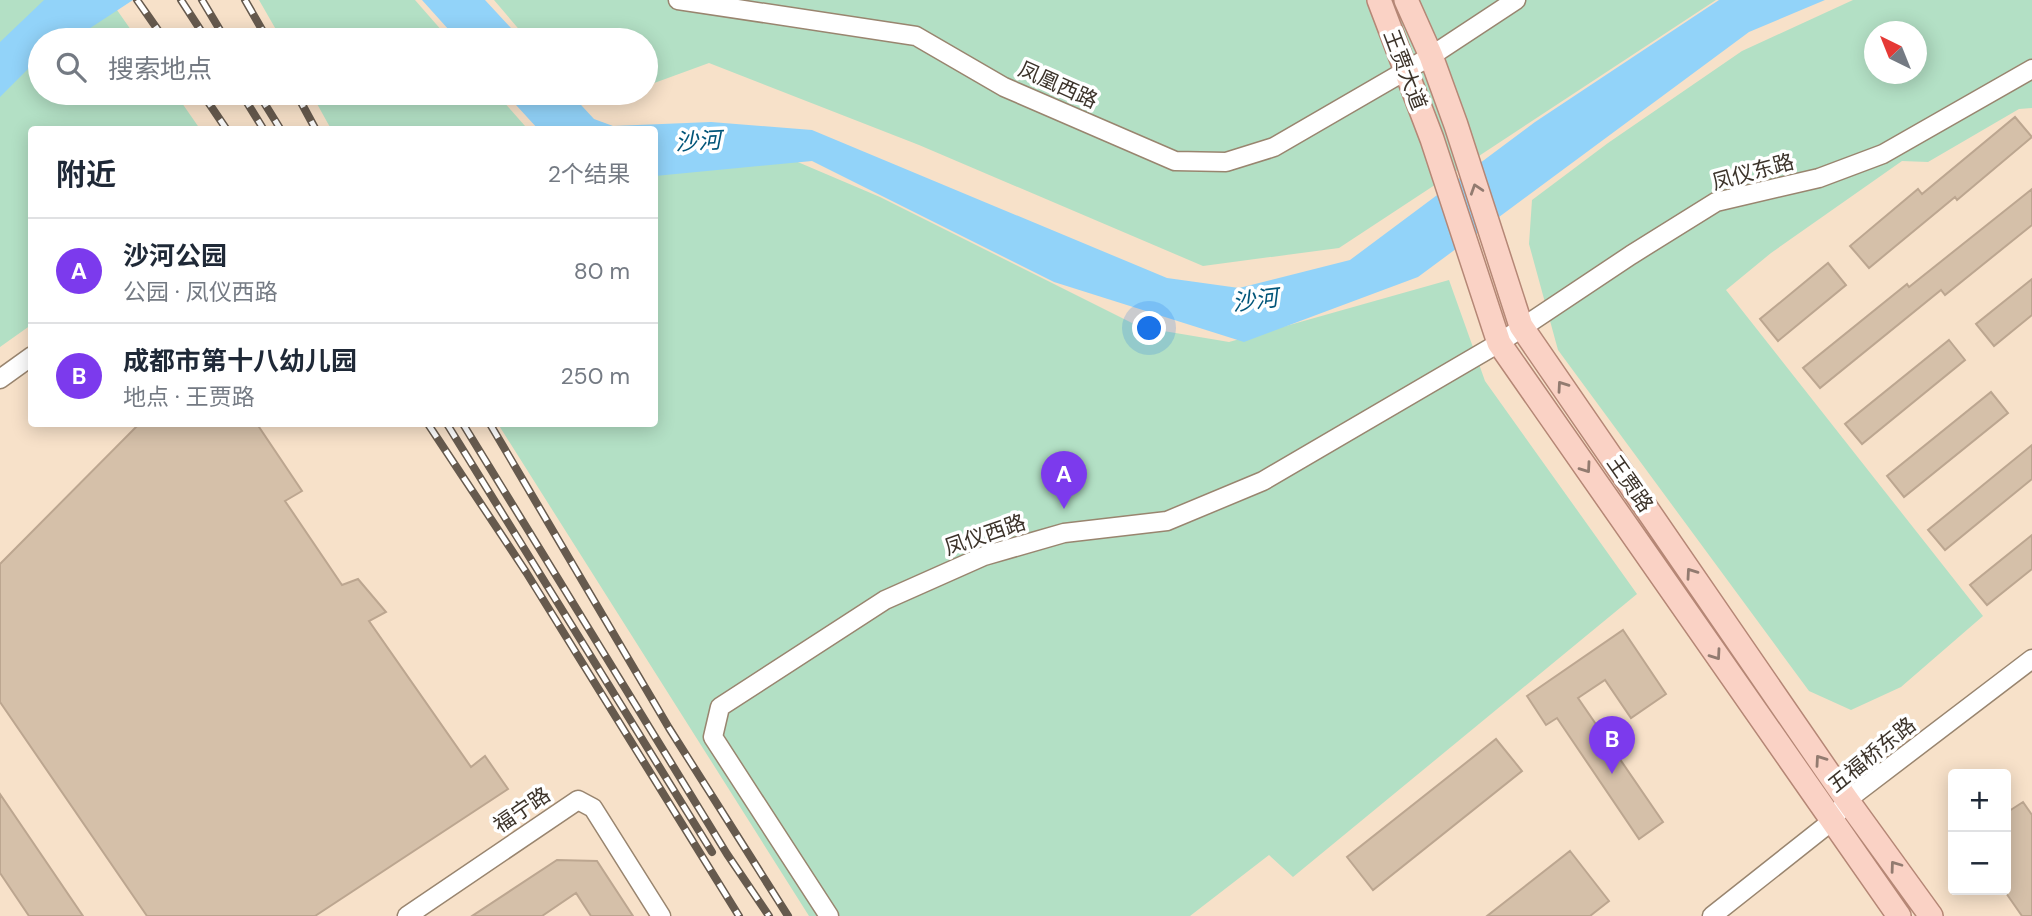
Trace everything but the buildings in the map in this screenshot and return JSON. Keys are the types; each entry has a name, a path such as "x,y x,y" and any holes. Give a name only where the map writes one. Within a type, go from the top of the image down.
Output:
{"main road":[{"name":"王贾大道","path":"1379,0 1432,139"},
{"name":"王贾大道","path":"1406,0 1431,56 1455,125"},
{"name":"王贾路","path":"1455,125 1521,326 1853,808 1931,916"},
{"name":"王贾路","path":"1432,139 1470,261 1499,342 1899,916"}],"street":[{"name":"凤凰西路","path":"678,0 916,36 1004,87 1175,161 1226,162 1274,147 1431,56 1516,0"},
{"name":"凤仪东路","path":"1499,342 1716,202 1819,178 1882,154 2032,69"},
{"name":"凤仪西路","path":"829,916 713,737 720,707 885,600 984,556 1064,533 1167,521 1263,481 1499,342"},
{"path":"0,379 28,359"},
{"name":"五福桥东路","path":"1712,916 1832,821 1853,808 2032,659"},
{"name":"福宁路","path":"407,916 578,800 593,808 661,916"}],"green space":[{"path":"0,0 110,0 130,28 28,28 28,105 183,105 198,126 28,126 28,327 0,347"},
{"path":"259,0 415,0 440,28 275,28"},
{"path":"494,0 1716,0 1339,248 1203,266 919,145 709,63 658,82 658,28 518,28"},
{"path":"1853,0 2032,0 2032,108 2019,109 1928,162 1902,161 1771,253 1726,290 1983,616 1901,687 1851,710 1809,691 1558,350 1529,244 1532,200 1608,143 1742,51"},
{"path":"318,105 507,105 525,126 329,126"},
{"path":"793,160 880,197 1140,327 1229,342 1449,280 1485,381 1637,594 1293,877 1269,855 1190,916 809,916 500,427 658,427 658,170"}],"water":[{"path":"44,0 133,0 90,28 28,28 28,69 0,97 0,42"},
{"path":"422,0 485,0 511,28 447,28"},
{"name":"沙河","path":"1719,0 1825,0 1749,32 1418,277 1244,342 1054,282 812,161 658,176 658,126 613,126 711,122 812,130 1167,278 1239,288 1350,260 1535,122"},
{"path":"516,105 581,105 594,119 613,126 535,126"}],"railway":[{"path":"137,0 157,28"},
{"path":"181,0 199,28"},
{"path":"202,0 219,28"},
{"path":"245,0 261,28"},
{"path":"210,105 224,126"},
{"path":"248,105 262,126"},
{"path":"265,105 279,126"},
{"path":"302,105 314,126"},
{"path":"430,427 526,572 739,916"},
{"path":"449,427 712,852"},
{"path":"465,427 727,854 769,916"},
{"path":"492,427 669,728 788,916"}],"place":[{"name":"沙河公园","path":"1064,509"},
{"name":"成都市第十八幼儿园","path":"1612,774"}]}
